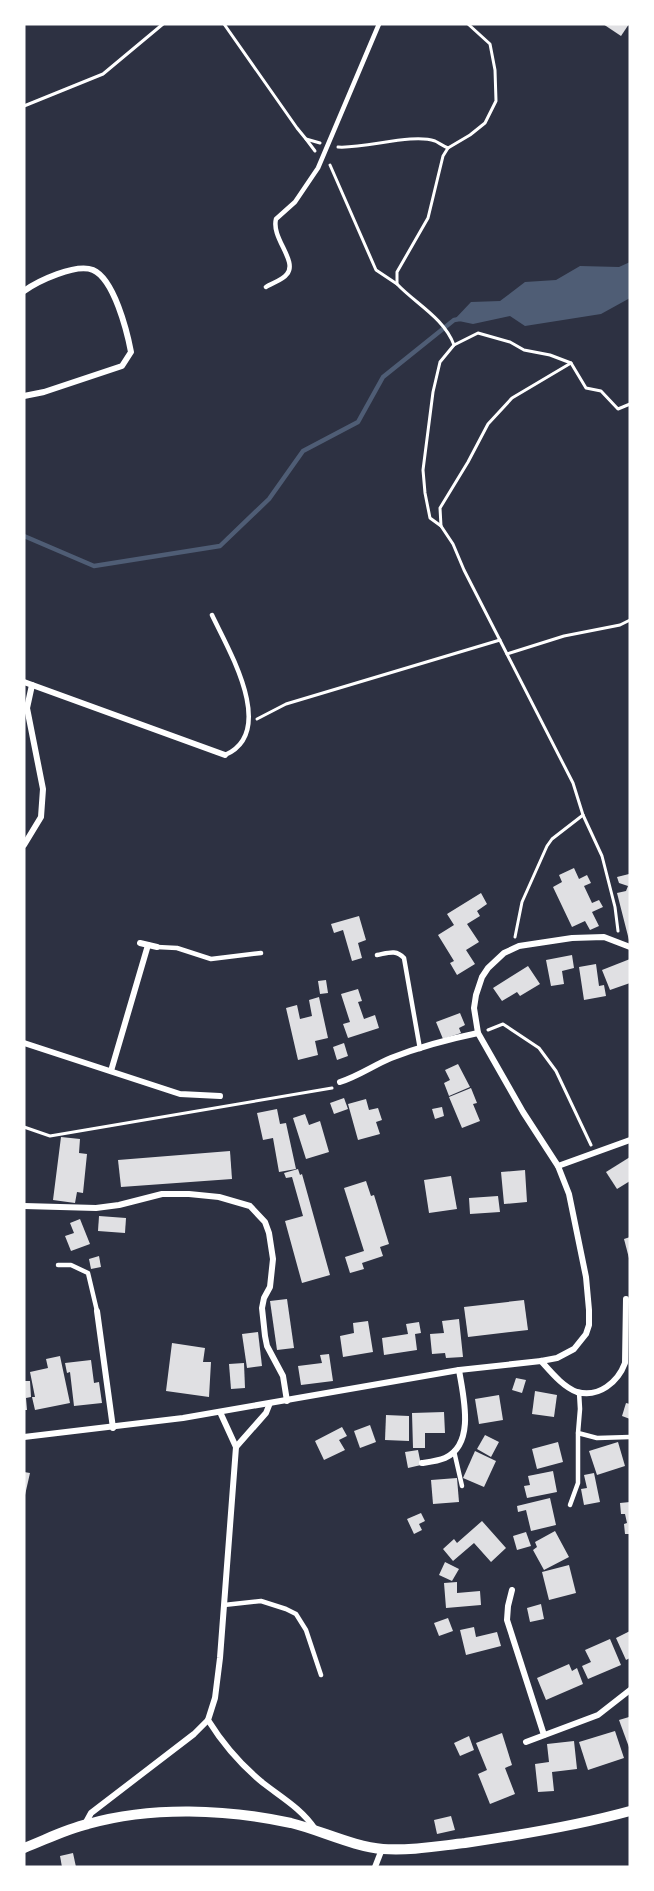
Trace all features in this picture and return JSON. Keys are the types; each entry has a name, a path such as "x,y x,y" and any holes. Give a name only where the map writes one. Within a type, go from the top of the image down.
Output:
{"street":[{"path":"24,291 70,270 92,269 107,280 127,333 131,352 122,366 44,392 24,396"},
{"path":"24,682 225,755"},
{"path":"24,845 41,817 43,789 27,708 32,685"},
{"path":"24,1437 113,1428 287,1401 459,1370 542,1361 557,1358 574,1349 581,1342 590,1325 586,1277 564,1179 478,1033 474,1008 482,977 488,968 504,953 519,946 604,937 630,947"},
{"path":"140,943 157,947"},
{"path":"111,1071 148,945"},
{"path":"340,1082 392,1058 478,1033"},
{"path":"24,1043 180,1094 220,1096"},
{"path":"558,1166 630,1140"},
{"path":"24,1206 96,1208 119,1205 162,1194 219,1197 250,1206 265,1222 269,1233 273,1259 270,1287 262,1308 267,1346 283,1376 287,1401"},
{"path":"542,1361 555,1377 579,1392 597,1391 612,1384 625,1363 626,1299"},
{"path":"97,1311 113,1428"},
{"path":"422,1463 447,1457 454,1451 463,1436 466,1428 459,1370"},
{"path":"236,1446 266,1413 270,1403"},
{"path":"85,1824 91,1813 194,1734 208,1720 218,1679 236,1446 220,1412"},
{"path":"512,1590 507,1620 544,1735"},
{"path":"526,1742 598,1715 630,1690"},
{"path":"208,1720 223,1743 242,1763 302,1813 315,1828"},
{"path":"24,1848 85,1824 165,1812 258,1816 315,1828 360,1844 382,1849 425,1848 521,1835 630,1811"},
{"path":"375,1867 382,1849"}],"lane":[{"path":"266,287 284,277 290,270 290,264 276,237 276,219 295,202 310,182 379,24"},
{"path":"212,615 244,685 248,724 246,737 234,751 225,755"},
{"path":"157,947 177,948 211,959 261,953"},
{"path":"377,955 394,952 404,958 420,1049"},
{"path":"58,1265 71,1265 88,1273 97,1311"},
{"path":"570,1505 578,1483 579,1392"},
{"path":"578,1433 597,1438 630,1437"},
{"path":"454,1451 462,1486"},
{"path":"224,1605 261,1601 296,1614 306,1630 321,1675"}],"path":[{"path":"24,106 103,74 163,24"},
{"path":"224,24 306,138 322,159 330,165 376,270 397,284 440,322 450,334 454,345"},
{"path":"397,284 397,272 428,218 443,156 448,148 485,123 496,101 495,70 490,44 468,24"},
{"path":"306,138 328,145 353,148 416,139 433,140 448,148"},
{"path":"615,941 618,931 617,919 609,882 602,856 583,815 573,783 453,544 441,526 430,518 423,470 433,392 440,362 454,345 478,333 510,342 524,350 550,355 571,363 586,388 602,391 618,409 630,404"},
{"path":"441,526 440,508 488,424 512,398 571,363"},
{"path":"507,654 564,636 620,625 630,620"},
{"path":"248,724 285,704 500,640"},
{"path":"519,946 515,938 520,910 534,871 552,839 583,815"},
{"path":"478,1033 503,1024 539,1048 556,1071 594,1153"},
{"path":"24,1127 50,1136 336,1087 340,1082"}],"water":[{"path":"630,262 630,298 601,314 525,326 510,316 473,324 454,320 471,302 500,301 525,282 556,280 580,266 619,267"}],"building":[{"path":"603,24 629,24 621,36"},
{"path":"574,868 579,879 587,875 591,883 584,886 592,903 599,900 603,907 592,912 599,926 590,930 585,921 572,927 553,887 562,882 559,875"},
{"path":"629,874 629,940 617,893 626,891 628,886 619,883 617,877"},
{"path":"481,893 487,904 477,911 480,916 467,924 479,942 466,950 475,964 457,975 450,963 454,961 438,935 454,925 447,914"},
{"path":"359,916 366,940 358,943 362,958 352,961 343,930 334,933 331,924"},
{"path":"572,955 574,968 562,971 564,984 551,986 546,960"},
{"path":"630,959 630,983 610,990 602,970"},
{"path":"596,964 599,986 604,985 606,996 584,1000 579,967"},
{"path":"528,966 540,984 520,996 517,992 502,1001 493,988"},
{"path":"326,980 328,993 320,994 318,981"},
{"path":"358,989 362,1001 358,1002 364,1019 375,1015 379,1028 348,1038 343,1024 350,1022 341,994"},
{"path":"319,997 328,1038 315,1041 318,1055 298,1060 286,1008 297,1005 300,1019 312,1016 309,1000"},
{"path":"460,1013 465,1025 459,1028 461,1033 443,1039 436,1022"},
{"path":"344,1043 348,1056 337,1060 333,1047"},
{"path":"458,1064 470,1087 449,1096 444,1083 450,1080 445,1070"},
{"path":"471,1088 477,1103 473,1104 480,1121 462,1128 449,1097"},
{"path":"344,1098 348,1109 334,1114 330,1103"},
{"path":"366,1099 369,1110 378,1108 382,1120 376,1122 380,1134 358,1140 348,1104"},
{"path":"442,1107 444,1116 435,1119 432,1109"},
{"path":"277,1109 280,1124 286,1123 296,1169 279,1172 273,1138 263,1140 257,1113"},
{"path":"305,1114 309,1125 320,1121 329,1152 306,1159 293,1118"},
{"path":"61,1137 80,1139 79,1153 87,1154 83,1193 77,1192 75,1203 53,1200"},
{"path":"230,1151 232,1179 121,1187 118,1160"},
{"path":"630,1157 630,1181 617,1189 606,1172"},
{"path":"298,1169 300,1175 302,1174 330,1275 302,1283 285,1221 303,1216 292,1177 286,1178 284,1173"},
{"path":"525,1170 527,1202 504,1204 501,1172"},
{"path":"451,1176 457,1209 429,1213 424,1180"},
{"path":"366,1181 371,1196 374,1195 389,1244 380,1247 383,1256 362,1263 364,1269 350,1273 345,1257 364,1251 344,1188"},
{"path":"498,1196 500,1212 470,1214 469,1198"},
{"path":"99,1216 126,1218 125,1233 98,1231"},
{"path":"80,1219 90,1244 71,1251 65,1236 74,1233 70,1223"},
{"path":"630,1237 630,1262 624,1239"},
{"path":"99,1256 101,1267 91,1269 89,1259"},
{"path":"287,1299 294,1348 277,1350 270,1301"},
{"path":"524,1300 528,1330 468,1337 464,1307"},
{"path":"459,1319 463,1357 446,1358 445,1353 432,1354 430,1334 444,1333 442,1321"},
{"path":"368,1321 373,1352 343,1357 340,1336 354,1333 353,1323"},
{"path":"419,1322 421,1333 415,1334 417,1350 384,1355 382,1338 408,1334 406,1324"},
{"path":"258,1332 262,1366 247,1368 242,1334"},
{"path":"172,1343 205,1348 203,1362 211,1362 209,1397 166,1391"},
{"path":"329,1354 333,1381 301,1385 298,1366 322,1363 320,1355"},
{"path":"60,1356 70,1403 35,1410 30,1372 48,1368 46,1359"},
{"path":"91,1360 94,1383 99,1382 102,1403 74,1406 70,1372 67,1373 65,1363"},
{"path":"244,1363 245,1388 231,1389 229,1364"},
{"path":"516,1378 526,1380 522,1393 512,1390"},
{"path":"24,1381 30,1381 31,1397 26,1398 27,1410 24,1410"},
{"path":"535,1391 557,1395 554,1417 532,1414"},
{"path":"499,1395 503,1420 479,1424 475,1399"},
{"path":"626,1403 630,1404 630,1419 622,1416"},
{"path":"444,1412 445,1433 425,1433 425,1448 413,1448 412,1413"},
{"path":"386,1415 409,1416 409,1441 385,1440"},
{"path":"370,1425 376,1442 360,1448 354,1431"},
{"path":"342,1427 347,1436 339,1440 345,1450 324,1460 315,1441"},
{"path":"485,1435 499,1442 491,1457 477,1449"},
{"path":"558,1442 563,1462 537,1469 532,1449"},
{"path":"618,1442 625,1466 597,1475 589,1451"},
{"path":"418,1450 421,1465 408,1468 405,1452"},
{"path":"475,1451 496,1461 484,1487 463,1478"},
{"path":"553,1471 557,1492 527,1498 524,1486 530,1485 528,1476"},
{"path":"24,1472 30,1473 25,1495 24,1495"},
{"path":"594,1473 600,1502 584,1505 581,1489 587,1488 584,1475"},
{"path":"457,1478 459,1502 433,1504 431,1480"},
{"path":"550,1498 556,1525 531,1531 526,1510 518,1512 517,1506"},
{"path":"630,1502 630,1534 625,1534 624,1524 627,1523 625,1514 621,1514 620,1503"},
{"path":"421,1513 425,1521 419,1524 422,1530 414,1534 407,1519"},
{"path":"482,1521 506,1548 491,1562 474,1543 453,1561 443,1549 454,1539 457,1543"},
{"path":"555,1531 569,1557 544,1570 533,1550 537,1547 535,1542"},
{"path":"526,1532 531,1546 517,1550 513,1536"},
{"path":"445,1562 459,1569 452,1581 439,1575"},
{"path":"569,1565 576,1593 549,1600 542,1572"},
{"path":"457,1582 457,1593 480,1591 481,1605 446,1608 444,1583"},
{"path":"541,1604 544,1619 530,1622 527,1608"},
{"path":"448,1618 453,1631 439,1636 434,1623"},
{"path":"474,1627 476,1637 497,1632 501,1646 466,1655 460,1630"},
{"path":"630,1631 630,1658 626,1660 616,1638"},
{"path":"610,1639 621,1665 588,1679 582,1666 591,1662 585,1650"},
{"path":"569,1664 572,1671 577,1668 583,1684 546,1700 537,1678"},
{"path":"629,1717 630,1720 630,1750 619,1720"},
{"path":"615,1731 624,1758 588,1770 579,1742"},
{"path":"502,1733 512,1765 505,1768 515,1794 490,1804 478,1774 487,1770 476,1743"},
{"path":"469,1736 474,1750 460,1756 454,1743"},
{"path":"574,1741 577,1769 552,1772 554,1791 538,1792 535,1764 549,1762 547,1744"},
{"path":"451,1816 455,1830 437,1834 434,1820"},
{"path":"73,1853 76,1867 62,1867 60,1856"}],"waterway":[{"path":"24,536 94,566 220,546 269,499 303,451 358,422 383,377 454,320 460,319"}]}
